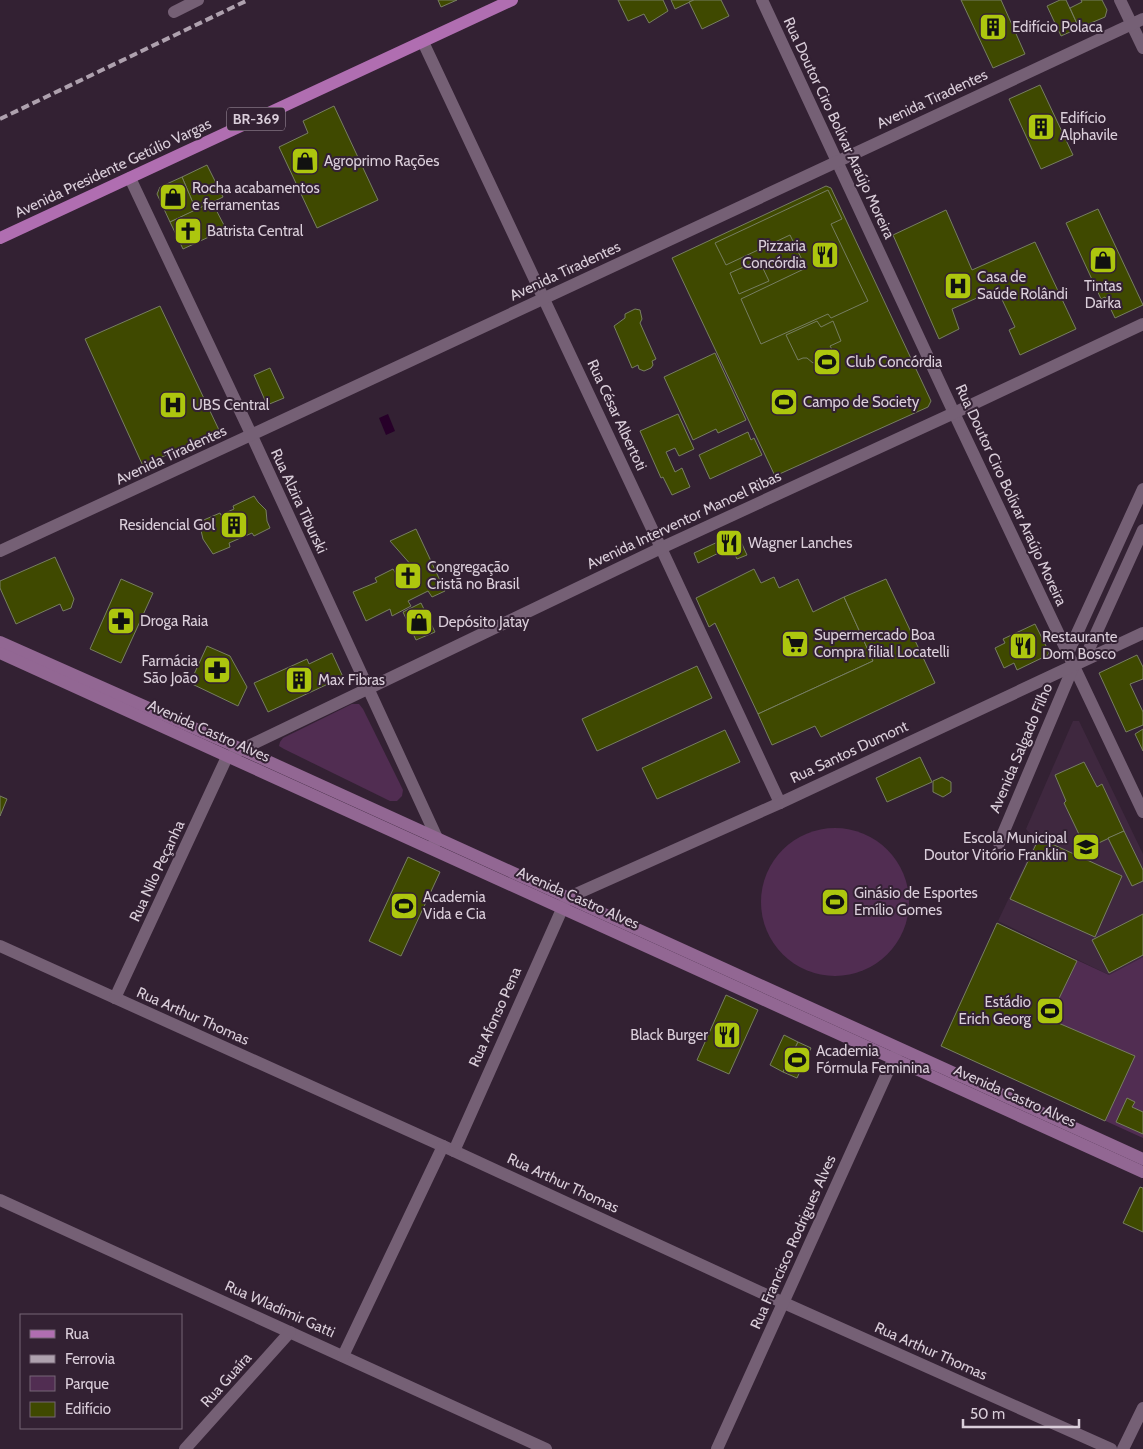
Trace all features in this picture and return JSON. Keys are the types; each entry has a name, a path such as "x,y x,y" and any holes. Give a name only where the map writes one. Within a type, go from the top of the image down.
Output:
{"main road":[{"name":"Avenida Presidente Getúlio Vargas","path":"0,238 512,0"},
{"name":"Avenida Castro Alves","path":"0,642 227,757 434,844 768,995 1050,1124 1143,1172"},
{"name":"Avenida Castro Alves","path":"0,653 241,749 434,844"},
{"name":"Avenida Castro Alves","path":"1050,1124 1143,1159"}],"street":[{"path":"174,12 198,0"},
{"name":"Rua Doutor Ciro Bolívar Araújo Moreira","path":"762,0 1068,653 1079,662 1143,812"},
{"path":"1120,0 1138,22 1143,48"},
{"name":"Avenida Tiradentes","path":"0,551 252,436 836,161 1138,22"},
{"name":"Rua César Albertoti","path":"423,42 780,803"},
{"name":"Rua Alzira Tiburski","path":"130,178 368,688 434,844"},
{"name":"Avenida Interventor Manoel Ribas","path":"227,757 662,548 1143,324"},
{"path":"1068,653 1143,489"},
{"name":"Avenida Salgado Filho","path":"999,844 1079,662 1143,530"},
{"name":"Rua Santos Dumont","path":"564,903 1143,633"},
{"name":"Rua Nilo Peçanha","path":"115,998 227,757"},
{"name":"Rua Afonso Pena","path":"343,1356 448,1148 564,903"},
{"name":"Rua Arthur Thomas","path":"0,946 1111,1449"},
{"name":"Rua Francisco Rodrigues Alves","path":"717,1449 896,1054"},
{"name":"Rua Wladimir Gatti","path":"0,1200 546,1449"},
{"name":"Rua Guaíra","path":"186,1449 290,1332"},
{"path":"1123,1449 1143,1408"}],"shaded area":[{"path":"388,414 395,431 386,435 379,418"},
{"name":"Escola Municipal Doutor Vitório Franklin","path":"1073,721 1079,721 1143,854 1143,957 1109,975 998,921 1036,841 1026,829"}],"green space":[{"path":"352,704 359,704 363,709 403,790 402,796 397,801 390,801 279,746 283,738"},
{"name":"Ginásio de Esportes Emílio Gomes","path":"835,828 863,834 887,850 903,874 909,902 903,930 887,954 863,970 835,976 807,970 783,954 767,930 761,902 767,874 783,850 807,834"},
{"name":"Estádio Erich Georg","path":"997,923 1109,975 1143,957 1143,1138 941,1046"}],"building":[{"path":"438,0 457,0 441,7"},
{"path":"618,0 663,0 668,11 649,23 644,14 628,21"},
{"path":"671,0 694,0 675,9"},
{"path":"694,0 721,0 729,16 702,29 689,2"},
{"name":"Edifício Polaca","path":"961,0 1001,0 1025,54 993,68"},
{"path":"1060,0 1066,0 1079,28 1061,36 1047,6"},
{"path":"1081,0 1102,0 1107,10 1105,17 1079,28 1070,8 1082,2"},
{"name":"Edifício Alphavile","path":"1040,85 1073,155 1041,169 1009,99"},
{"path":"334,106 378,200 317,228 279,147 308,133 303,121"},
{"path":"207,165 223,197 196,210 182,177"},
{"path":"182,177 196,210 170,222 157,194 160,187"},
{"path":"826,186 831,188 931,401 928,407 775,476 672,258"},
{"path":"828,190 842,219 831,224 868,301 831,318 828,314 761,344 741,299 806,268 790,235 726,265 715,243"},
{"path":"212,202 226,229 183,249 170,222"},
{"name":"Tintas Darka","path":"1098,209 1143,305 1115,318 1105,297 1101,299 1066,223"},
{"path":"946,210 972,270 1035,242 1076,329 1020,355 1009,330 1015,327 997,289 952,309 959,329 939,339 893,235"},
{"path":"759,260 769,281 739,294 730,273"},
{"path":"160,306 219,430 143,466 85,339"},
{"path":"635,309 640,310 642,319 640,323 656,359 652,361 653,365 651,368 644,371 639,369 638,365 632,368 614,326 625,318 625,314"},
{"path":"817,321 821,327 833,321 841,341 830,346 833,351 813,363 807,358 798,360 786,335"},
{"path":"715,353 746,420 718,433 716,429 693,440 664,377"},
{"path":"270,368 284,398 267,405 254,375"},
{"path":"678,414 694,449 679,456 675,448 666,452 675,472 682,468 690,487 672,495 663,477 661,478 640,431"},
{"path":"748,432 751,440 754,438 762,455 710,479 699,455"},
{"name":"Residencial Gol","path":"254,496 266,510 270,528 254,536 252,533 229,543 230,547 213,554 203,539 199,522 234,509 233,506"},
{"name":"Congregação Cristã no Brasil","path":"416,529 445,591 432,597 428,591 408,601 411,606 392,616 390,609 366,621 353,592 377,582 375,578 393,569 396,574 412,566 390,541"},
{"path":"737,533 747,555 737,559 731,547 698,563 694,553"},
{"path":"55,557 74,599 71,608 63,611 60,604 16,624 0,588 0,581"},
{"name":"Supermercado Boa Compra filial Locatelli","path":"754,569 761,583 774,577 779,588 798,579 813,612 844,597 873,661 758,714 715,623 709,627 696,598"},
{"name":"Droga Raia","path":"121,579 153,593 121,663 90,649"},
{"path":"886,579 935,683 821,737 815,726 772,745 758,714 873,661 844,597"},
{"name":"Depósito Jatay","path":"421,603 435,632 416,640 403,612"},
{"name":"Restaurante Dom Bosco","path":"1035,624 1049,652 1048,655 1017,670 1014,663 1004,668 995,648 1005,643 1003,639"},
{"name":"Farmácia São João","path":"207,646 230,656 247,687 238,706 190,683"},
{"name":"Max Fibras","path":"332,653 343,677 268,712 254,683 307,659 309,664"},
{"path":"1137,655 1143,667 1143,679 1130,684 1143,712 1143,725 1126,732 1099,673"},
{"path":"697,666 712,698 597,751 582,719"},
{"path":"1143,729 1143,751 1135,734"},
{"path":"725,730 740,762 657,799 642,768"},
{"path":"920,757 932,782 887,802 876,778"},
{"path":"1084,762 1097,787 1102,784 1124,831 1086,849 1064,803 1066,801 1055,775"},
{"path":"942,777 951,782 951,792 943,797 933,792 933,781"},
{"path":"0,796 7,799 0,816"},
{"path":"1124,831 1143,870 1143,881 1132,886 1108,838"},
{"path":"1039,838 1122,876 1095,937 1010,899"},
{"name":"Academia Vida e Cia","path":"408,857 440,872 401,956 369,941"},
{"path":"1143,914 1143,955 1109,973 1092,940"},
{"name":"Estádio Erich Georg","path":"997,923 1077,961 1049,1019 1135,1056 1105,1121 941,1046"},
{"name":"Black Burger","path":"726,995 758,1010 729,1074 697,1060"},
{"path":"784,1035 798,1042 783,1072 770,1065"},
{"name":"Academia Fórmula Feminina","path":"798,1042 811,1048 797,1078 783,1072"},
{"path":"1127,1098 1135,1102 1132,1107 1143,1112 1143,1134 1116,1122"},
{"path":"1140,1187 1143,1188 1143,1232 1123,1223"}],"railway":[{"path":"0,119 248,0"}],"place":[{"name":"Edifício Polaca","path":"993,27"},
{"name":"Edifício Alphavile","path":"1041,127"},
{"name":"Agroprimo Rações","path":"305,161"},
{"name":"Rocha acabamentos e ferramentas","path":"173,197"},
{"name":"Batrista Central","path":"188,231"},
{"name":"Pizzaria Concórdia","path":"825,255"},
{"name":"Tintas Darka","path":"1103,260"},
{"name":"Casa de Saúde Rolândi","path":"958,286"},
{"name":"Club Concórdia","path":"827,362"},
{"name":"Campo de Society","path":"784,402"},
{"name":"UBS Central","path":"173,405"},
{"name":"Residencial Gol","path":"234,525"},
{"name":"Wagner Lanches","path":"729,543"},
{"name":"Congregação Cristã no Brasil","path":"408,576"},
{"name":"Droga Raia","path":"121,621"},
{"name":"Depósito Jatay","path":"419,622"},
{"name":"Supermercado Boa Compra filial Locatelli","path":"795,644"},
{"name":"Restaurante Dom Bosco","path":"1023,646"},
{"name":"Farmácia São João","path":"217,670"},
{"name":"Max Fibras","path":"299,680"},
{"name":"Escola Municipal Doutor Vitório Franklin","path":"1086,847"},
{"name":"Ginásio de Esportes Emílio Gomes","path":"835,902"},
{"name":"Academia Vida e Cia","path":"404,906"},
{"name":"Estádio Erich Georg","path":"1050,1011"},
{"name":"Black Burger","path":"727,1035"},
{"name":"Academia Fórmula Feminina","path":"797,1060"}]}
